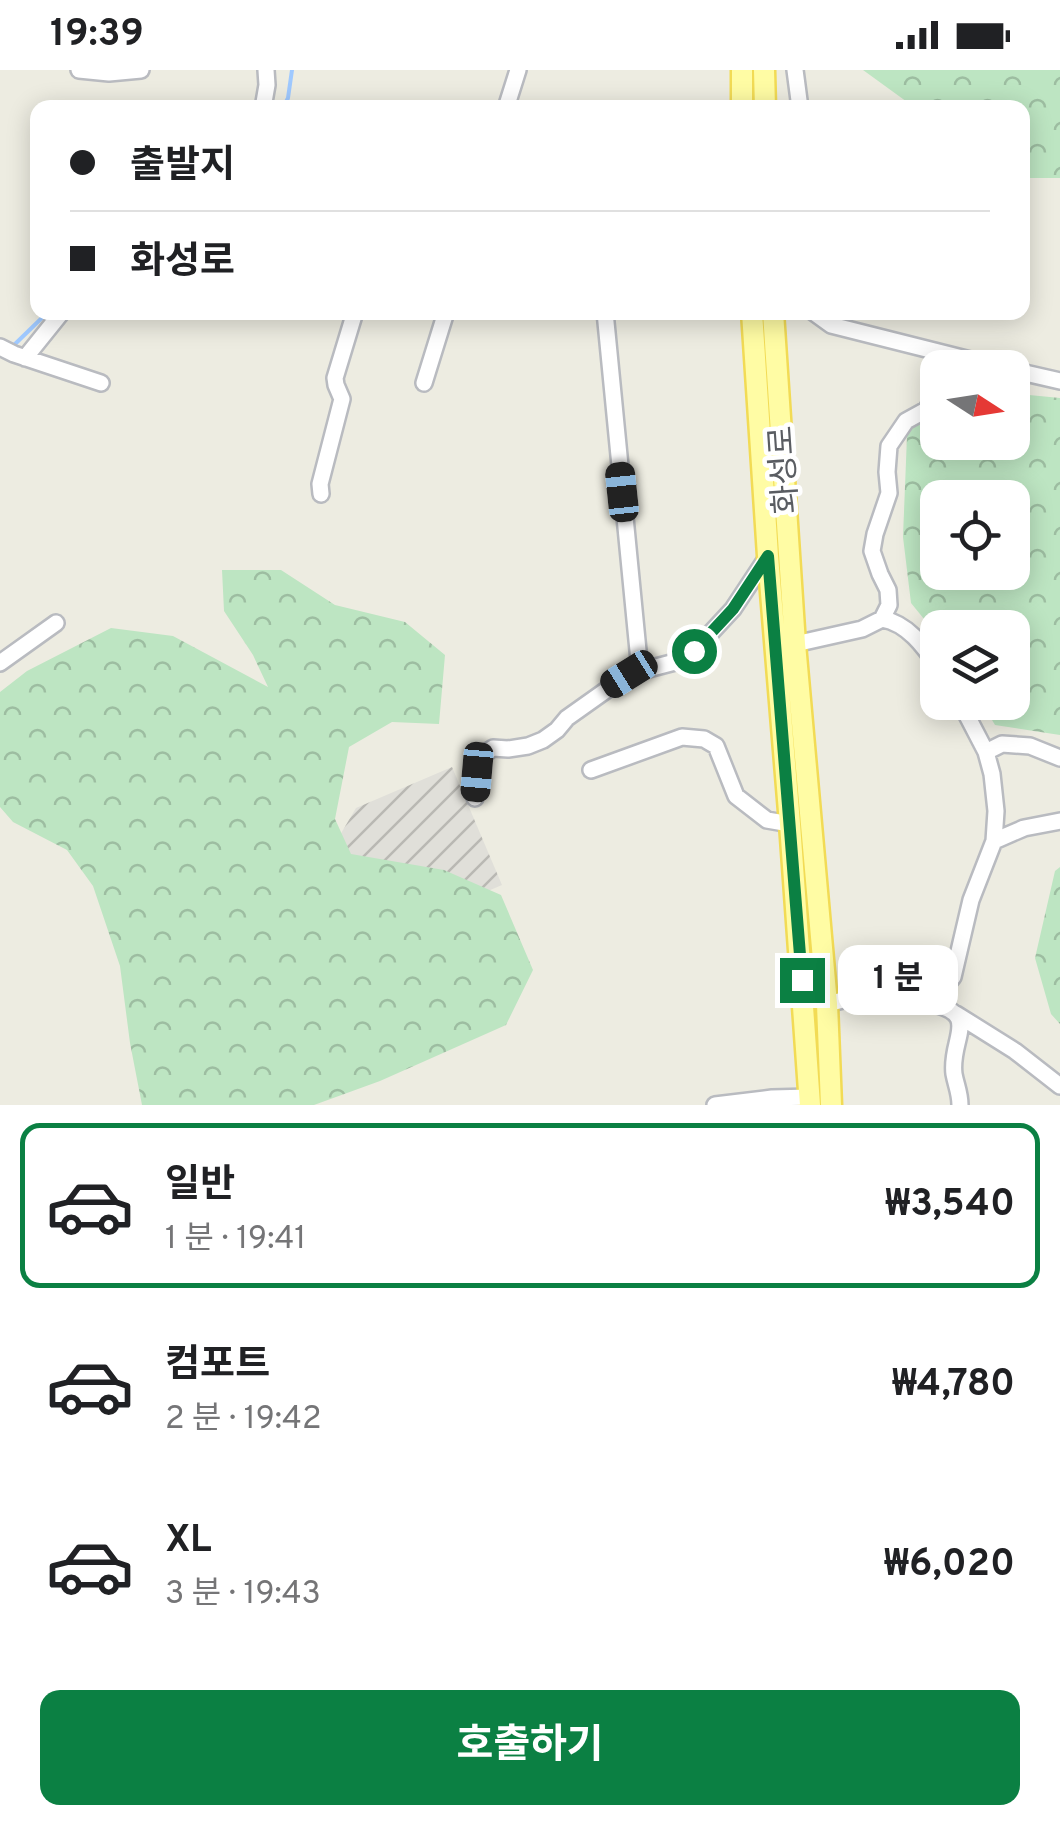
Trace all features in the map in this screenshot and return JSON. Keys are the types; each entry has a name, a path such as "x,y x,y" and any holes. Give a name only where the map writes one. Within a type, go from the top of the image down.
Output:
{"main road":[{"path":"742,70 742,100"},
{"path":"764,70 765,100"},
{"name":"화성로","path":"753,320 810,1101"},
{"name":"화성로","path":"774,320 832,1105"}],"street":[{"path":"80,70 141,70"},
{"path":"264,100 266,70"},
{"path":"509,100 518,70"},
{"path":"795,70 799,100"},
{"path":"13,353 52,320"},
{"path":"321,494 320,484 342,399 335,378 353,320"},
{"path":"424,383 444,320"},
{"path":"606,320 640,672"},
{"path":"824,320 932,350"},
{"path":"13,353 101,384"},
{"path":"1030,374 1060,381"},
{"path":"882,619 889,605 888,590 872,551 889,493 889,446 906,421 920,413"},
{"path":"475,798 481,756 493,748 528,746 542,740 629,674 675,662 694,651 733,609 768,556"},
{"path":"795,644 862,628 882,619 896,621 920,645"},
{"path":"0,663 56,623"},
{"path":"920,1001 939,994 953,977 971,900 994,841 992,774 969,720"},
{"path":"591,770 682,737 704,739 716,746 736,796 767,820 790,824"},
{"path":"986,752 1002,744 1030,746 1060,758"},
{"path":"994,841 1024,828 1060,821"},
{"path":"827,1004 847,999 942,1005 1060,1086"},
{"path":"956,1014 962,1030 954,1072 960,1105"},
{"path":"715,1105 772,1098 810,1101"}],"shaded area":[{"path":"452,767 502,885 334,957 307,891 356,808"}],"green space":[{"path":"863,70 1060,70 1060,178 1030,178 1030,100 904,100"},
{"path":"1030,395 1060,398 1060,735 995,725 992,720 1030,720 1030,610 920,610 920,614 911,603 903,537 907,436 920,411 920,460 1030,460"},
{"path":"222,570 281,570 335,605 405,622 445,655 439,724 392,722 349,747 335,819 351,854 444,870 501,895 533,970 506,1025 380,1081 314,1105 142,1105 120,966 93,886 67,850 13,822 0,807 0,692 27,671 111,628 173,636 268,687 253,655 224,611"},
{"path":"1060,867 1060,1024 1051,1014 1035,958 1055,871"}],"waterway":[{"path":"287,100 292,70"},
{"path":"13,346 40,320"}],"route":[{"path":"694,651 733,609 768,556 802,980"}]}
